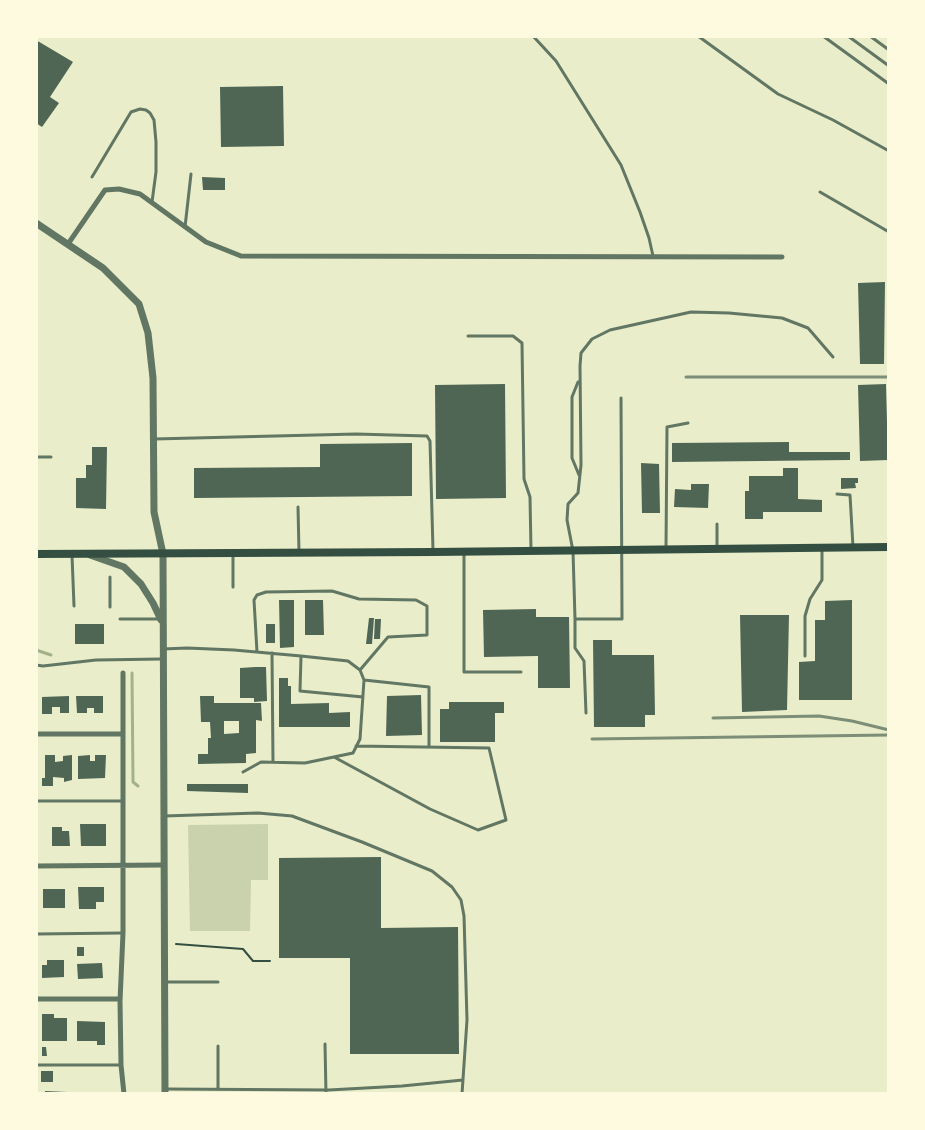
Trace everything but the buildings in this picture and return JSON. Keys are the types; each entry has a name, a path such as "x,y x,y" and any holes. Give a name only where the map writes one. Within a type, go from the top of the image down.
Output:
{"main road":[{"path":"36,554 233,554 889,547"}],"street":[{"path":"68,244 105,190 119,189 140,194 206,242 241,256 653,256 782,258"},
{"path":"36,223 102,268 139,304 148,333 153,378 154,512 163,554 161,622 163,649 165,1091"},
{"path":"88,554 124,567 140,582 154,604 161,622"},
{"path":"123,672 123,933 120,998 121,1065 124,1094"},
{"path":"36,734 123,734"},
{"path":"36,866 163,865"},
{"path":"36,999 120,998"}],"lane":[{"path":"533,36 556,62 621,165 643,221 653,256"},
{"path":"698,36 778,94 833,120 889,151"},
{"path":"823,36 889,84"},
{"path":"848,36 889,66"},
{"path":"870,36 889,50"},
{"path":"92,177 131,112 140,109 146,110 154,120 156,142 156,172 152,202"},
{"path":"185,227 191,174"},
{"path":"820,192 889,232"},
{"path":"586,713 584,661 575,648 574,550 567,520 568,504 578,493 580,476 581,353 592,339 610,330 691,312 729,313 782,318 808,328 833,357"},
{"path":"468,336 513,336 522,343 524,479 530,497 531,551"},
{"path":"580,378 572,397 572,458 580,476"},
{"path":"574,619 622,619 621,398"},
{"path":"666,550 667,427 688,422"},
{"path":"153,439 356,434 427,436 430,441 433,552"},
{"path":"36,457 51,457"},
{"path":"837,494 850,495 853,547"},
{"path":"298,507 298,553"},
{"path":"718,524 718,549"},
{"path":"805,656 805,616 810,599 822,580 822,548"},
{"path":"464,552 464,672 521,672"},
{"path":"72,554 74,606"},
{"path":"233,554 233,587"},
{"path":"110,577 110,607"},
{"path":"257,652 254,600 257,595 266,592 332,591 359,599 416,600 427,606 427,635 388,638 360,670"},
{"path":"120,619 161,622"},
{"path":"163,649 187,648 257,652 348,661 360,670 364,680 360,739 353,753 305,763 261,762 243,772"},
{"path":"272,653 273,762"},
{"path":"300,656 300,691 363,697"},
{"path":"36,665 43,666 96,660 163,659"},
{"path":"364,680 429,687 429,747"},
{"path":"334,756 430,809 478,830 506,820 489,748 356,746"},
{"path":"36,801 124,802"},
{"path":"163,816 258,813 292,816 432,871 452,888 461,900 464,916 467,1020 462,1094"},
{"path":"36,934 123,933"},
{"path":"164,982 218,982"},
{"path":"325,1044 326,1092"},
{"path":"218,1046 218,1089"},
{"path":"36,1065 121,1065"},
{"path":"165,1091 218,1089 326,1092 463,1080"}],"path":[{"path":"176,944 243,949 253,961 270,961"}],"green space":[{"path":"268,824 268,880 251,880 250,931 190,931 188,825"}],"waterway":[{"path":"36,650 51,655"},
{"path":"132,673 133,782 138,786"}],"railway":[{"path":"686,377 889,377"},
{"path":"713,718 819,716 852,721 889,730"},
{"path":"592,739 889,735"}]}
